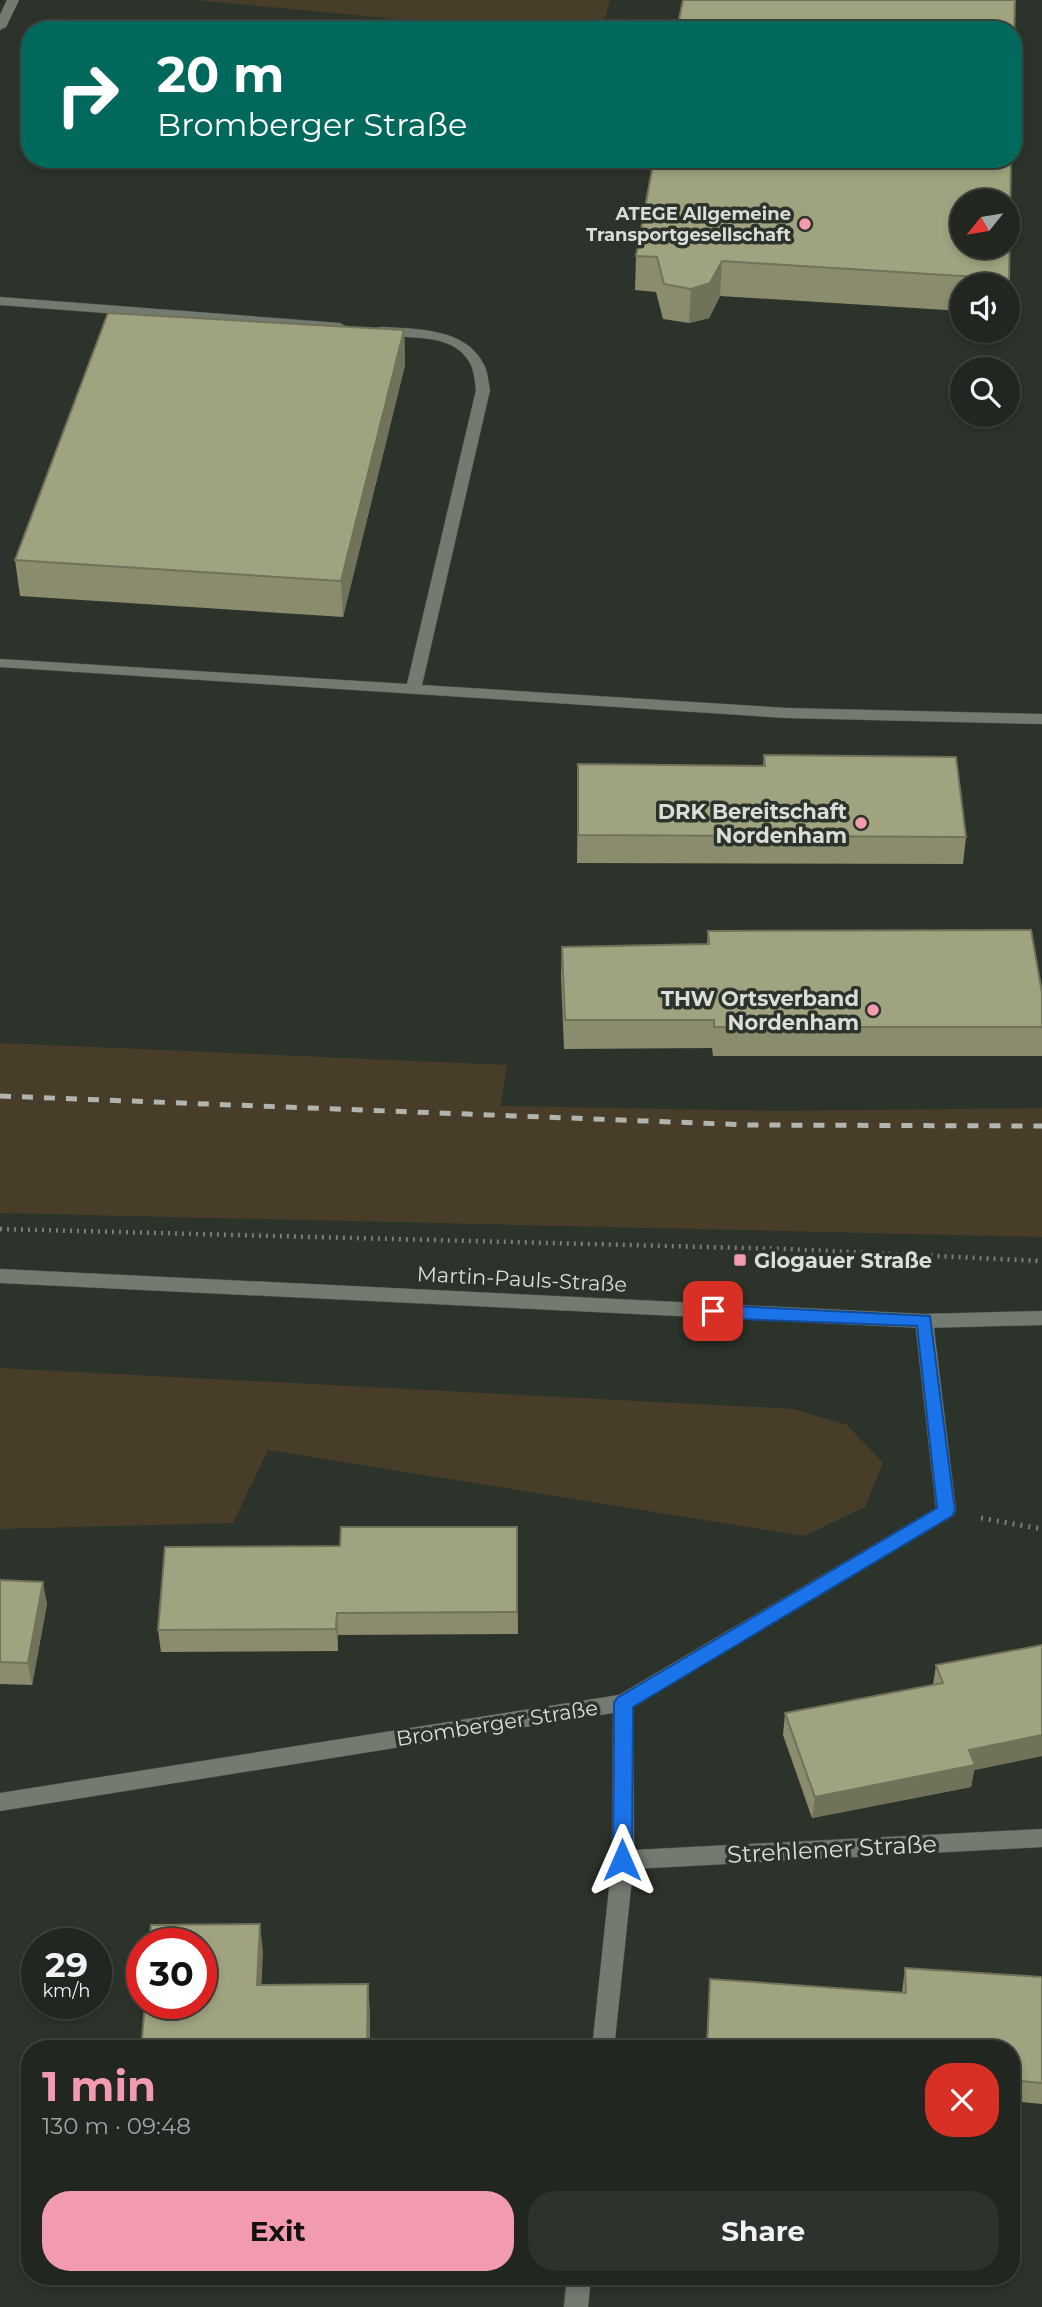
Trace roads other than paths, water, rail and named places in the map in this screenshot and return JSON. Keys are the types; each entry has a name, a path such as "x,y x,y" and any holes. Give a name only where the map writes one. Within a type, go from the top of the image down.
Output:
{"street":[{"path":"0,27 13,0"},
{"path":"0,301 355,328 418,334 456,342 477,362 482,390 414,688"},
{"path":"0,663 787,713 1042,719"},
{"name":"Martin-Pauls-Straße","path":"0,1276 924,1321 1042,1318"},
{"name":"Bromberger Straße","path":"0,1802 623,1703 946,1511 924,1321"},
{"path":"604,2040 622,1860 623,1703"},
{"name":"Strehlener Straße","path":"622,1860 1042,1838"},
{"path":"576,2307 578,2285"}],"railway":[{"path":"0,1096 750,1125 1042,1126"}],"place":[{"name":"ATEGE Allgemeine Transportgesellschaft","path":"805,224"},
{"name":"DRK Bereitschaft Nordenham","path":"861,823"},
{"name":"THW Ortsverband Nordenham","path":"873,1010"},
{"name":"Glogauer Straße","path":"740,1260"}]}
